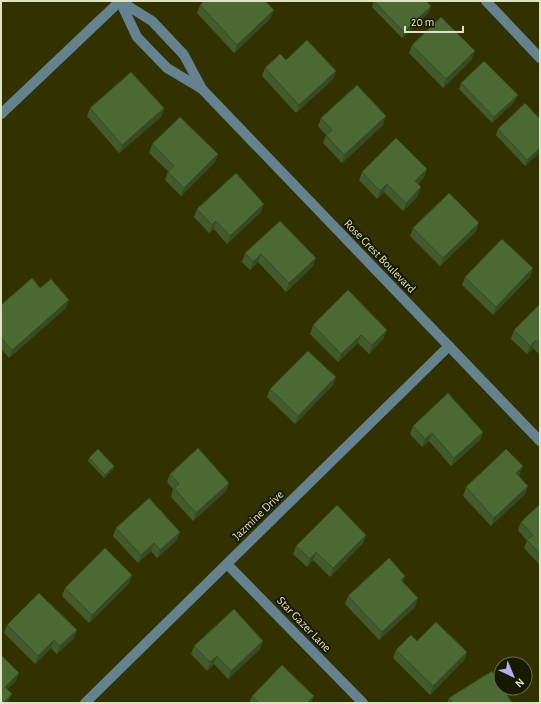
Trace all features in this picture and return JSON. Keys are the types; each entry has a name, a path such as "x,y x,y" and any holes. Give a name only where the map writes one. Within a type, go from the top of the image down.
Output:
{"street":[{"path":"1,114 120,1"},
{"name":"Rose Crest Boulevard","path":"120,1 137,37 167,68 202,89 540,441"},
{"name":"Rose Crest Boulevard","path":"120,1 152,21 179,49 184,55 202,89"},
{"path":"486,1 540,58"},
{"name":"Jazmine Drive","path":"85,703 449,346"},
{"name":"Star Gazer Lane","path":"226,564 363,703"}],"building":[{"path":"204,1 265,1 274,10 237,45 200,5"},
{"path":"374,1 426,1 431,6 404,32"},
{"path":"441,17 475,51 446,79 412,45"},
{"path":"307,40 336,71 299,105 265,68 280,54 286,60"},
{"path":"484,61 518,95 494,117 461,83"},
{"path":"131,72 164,108 122,145 90,108"},
{"path":"357,85 386,116 344,155 326,135 332,130 321,118"},
{"path":"525,103 540,119 540,148 527,160 498,129"},
{"path":"180,117 218,154 184,188 168,172 174,166 152,144"},
{"path":"396,138 427,169 415,181 421,187 406,203 387,184 380,191 362,172"},
{"path":"236,173 264,204 230,236 216,221 212,225 197,209"},
{"path":"449,193 479,223 443,258 413,228"},
{"path":"280,221 316,258 289,283 261,254 253,262 245,253"},
{"path":"502,239 533,268 496,307 465,277"},
{"path":"32,278 40,288 51,279 69,300 12,350 1,338 1,305"},
{"path":"348,290 387,330 372,345 361,335 341,354 313,325"},
{"path":"540,304 540,343 536,340 530,346 514,330"},
{"path":"308,351 336,377 298,416 270,389"},
{"path":"448,393 483,432 454,458 432,433 425,439 413,426"},
{"path":"198,448 229,483 196,513 174,488 179,484 170,474"},
{"path":"98,449 114,466 105,475 89,458"},
{"path":"506,449 523,466 516,473 528,486 494,518 466,487"},
{"path":"149,498 180,532 160,550 154,543 141,555 116,528"},
{"path":"540,504 540,554 527,540 533,535 521,522"},
{"path":"337,505 366,535 333,568 316,552 310,559 296,546"},
{"path":"105,548 132,575 92,615 65,588"},
{"path":"389,558 405,576 401,580 418,598 382,632 348,596"},
{"path":"39,593 77,630 60,646 54,640 38,656 7,625"},
{"path":"234,609 263,641 231,671 217,656 210,662 194,646"},
{"path":"436,622 467,652 433,686 396,650 411,635 417,641"},
{"path":"1,655 19,673 5,687 12,694 3,703 1,703"},
{"path":"282,665 314,696 307,703 259,703 252,696"},
{"path":"492,671 493,696 508,696 512,703 452,703 449,698"}]}
